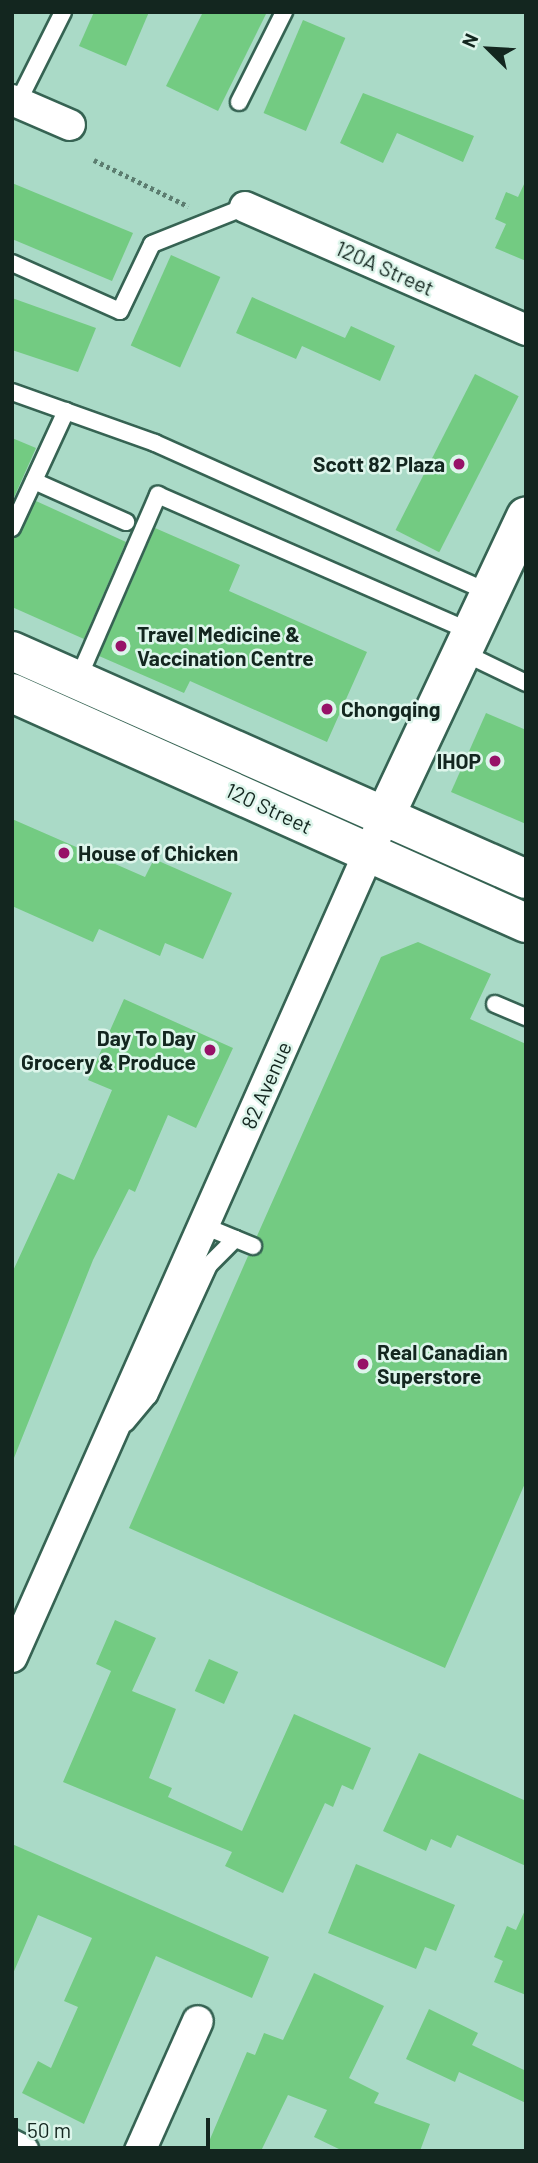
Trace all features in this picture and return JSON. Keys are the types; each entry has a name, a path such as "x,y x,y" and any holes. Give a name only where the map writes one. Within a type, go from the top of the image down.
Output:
{"main road":[{"name":"82 Avenue","path":"385,816 526,516"},
{"name":"120 Street","path":"12,651 526,879"},
{"name":"120 Street","path":"12,693 526,923"}],"street":[{"path":"15,101 71,125"},
{"name":"120A Street","path":"245,206 526,330"},
{"name":"82 Avenue","path":"12,1657 385,816"},
{"path":"141,2151 198,2021"},
{"path":"12,2145 24,2151"}],"lane":[{"path":"15,101 63,12"},
{"path":"239,102 284,12"},
{"path":"12,263 120,311 152,244 245,206"},
{"path":"12,392 155,443 489,593"},
{"path":"12,528 66,411"},
{"path":"34,481 126,522"},
{"path":"78,679 158,495 467,642 526,683"},
{"path":"495,1004 526,1017"},
{"path":"204,1226 253,1246"},
{"path":"104,1448 149,1396 209,1265 234,1239"}],"path":[{"path":"94,160 195,210"}],"building":[{"path":"94,12 149,12 126,66 79,46"},
{"path":"203,12 267,12 218,111 166,86"},
{"path":"303,20 345,38 306,131 264,113"},
{"path":"363,93 474,136 463,162 397,133 383,163 340,143"},
{"path":"526,180 526,261 495,248 506,224 495,219 506,192 518,197"},
{"path":"12,183 133,233 112,281 12,239"},
{"path":"171,255 220,277 180,367 131,345"},
{"path":"252,297 345,338 351,326 395,346 380,381 302,346 296,359 236,333"},
{"path":"12,298 96,328 78,372 12,350"},
{"name":"Scott 82 Plaza","path":"475,374 519,396 439,552 396,530"},
{"path":"12,438 36,448 12,502"},
{"path":"36,501 126,542 84,639 12,607 12,538"},
{"path":"155,528 240,565 229,591 367,652 327,742 190,681 184,693 99,656"},
{"name":"IHOP","path":"486,713 526,730 526,824 451,792"},
{"path":"12,819 145,877 154,859 232,893 203,959 165,943 160,956 99,929 93,942 12,906"},
{"name":"Real Canadian Superstore","path":"418,942 491,974 470,1019 526,1044 526,1481 445,1668 129,1528 248,1256 262,1251 257,1236 381,957"},
{"path":"124,999 233,1048 196,1128 168,1115 135,1192 129,1189 93,1260 12,1463 12,1273 58,1173 74,1180 112,1090 88,1080"},
{"path":"115,1620 156,1638 132,1691 176,1709 149,1778 172,1788 168,1797 242,1831 294,1714 371,1748 353,1790 342,1785 333,1807 325,1803 283,1893 225,1866 232,1852 63,1782 111,1671 96,1664"},
{"path":"209,1659 238,1672 224,1704 195,1691"},
{"path":"419,1753 526,1801 526,1866 457,1835 451,1848 431,1839 426,1851 383,1831"},
{"path":"12,1844 269,1957 252,1998 156,1956 84,2124 22,2093 38,2061 51,2068 78,2007 64,2001 92,1938 38,1915 12,1976"},
{"path":"356,1864 455,1905 436,1951 425,1947 416,1969 328,1933"},
{"path":"526,1908 526,1995 494,1982 503,1961 494,1957 507,1926 516,1930"},
{"path":"314,1973 384,2006 349,2078 379,2093 374,2103 430,2124 420,2151 343,2151 314,2137 327,2110 288,2095 261,2151 205,2151 247,2052 255,2055 264,2033 283,2040"},
{"path":"429,2009 478,2033 472,2045 526,2071 526,2103 459,2072 455,2082 406,2059"}],"place":[{"name":"Scott 82 Plaza","path":"459,464"},
{"name":"Travel Medicine & Vaccination Centre","path":"121,646"},
{"name":"Chongqing","path":"327,709"},
{"name":"IHOP","path":"495,761"},
{"name":"House of Chicken","path":"64,853"},
{"name":"Day To Day Grocery & Produce","path":"210,1050"},
{"name":"Real Canadian Superstore","path":"363,1364"}]}
